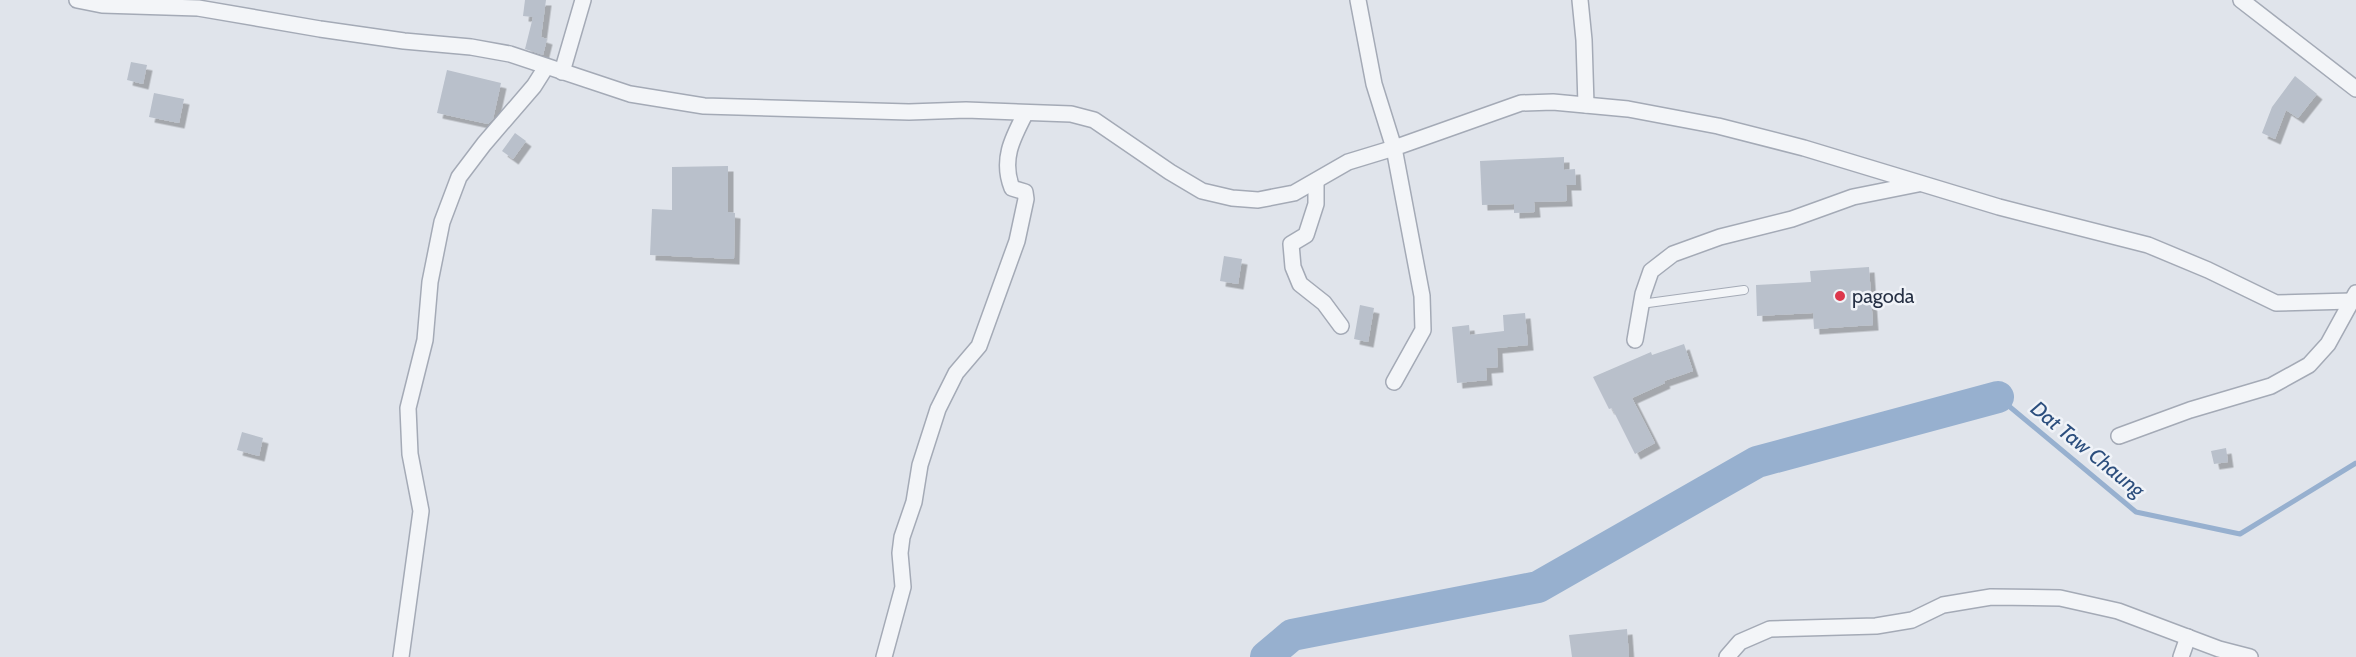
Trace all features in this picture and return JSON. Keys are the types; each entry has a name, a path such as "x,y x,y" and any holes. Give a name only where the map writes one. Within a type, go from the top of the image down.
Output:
{"street":[{"path":"77,0 102,5 198,8 320,29 471,47 510,54 630,94 704,106 1071,114 1094,120 1202,191 1232,198 1258,200 1294,193 1348,162 1451,129 1521,103 1553,102 1628,109 1718,126 1804,148 1999,207 2148,245 2208,270 2276,303 2354,297"},
{"path":"562,72 583,0"},
{"path":"1358,0 1374,84 1394,148 1422,296 1423,330 1394,382"},
{"path":"1580,0 1586,105"},
{"path":"2241,0 2356,89"},
{"path":"401,657 421,511 410,454 408,408 425,340 430,282 442,222 459,177 534,86 546,67"},
{"path":"884,657 903,587 900,553 902,537 914,502 920,465 938,409 956,373 979,346 1017,241 1026,199 1025,192 1012,188 1007,176 1007,154 1013,136 1025,114"},
{"path":"1316,181 1316,204 1306,235 1291,244 1293,267 1300,284 1324,303 1341,326"},
{"path":"1635,340 1641,304 1651,271 1673,254 1720,237 1792,219 1853,197 1921,183"},
{"path":"2119,436 2190,410 2271,386 2293,375 2309,365 2328,344 2354,297"},
{"path":"1727,657 1740,642 1770,629 1876,626 1912,620 1942,605 1991,597 2060,598 2118,611 2218,649 2250,657"},
{"path":"2181,657 2188,637"}],"lane":[{"path":"1641,304 1744,290"}],"building":[{"path":"525,0 546,0 541,37 547,39 543,55 525,49 533,17 523,16"},
{"path":"131,62 147,65 143,84 127,80"},
{"path":"447,70 501,83 493,119 488,124 437,113"},
{"path":"2295,76 2317,94 2298,118 2286,110 2275,139 2262,133 2272,107"},
{"path":"154,93 184,99 179,123 149,117"},
{"path":"515,133 526,141 513,159 502,151"},
{"path":"1564,157 1564,170 1575,169 1576,185 1566,185 1567,201 1534,202 1535,212 1514,213 1514,204 1482,205 1480,161"},
{"path":"728,166 728,212 735,213 734,259 650,255 652,209 672,210 672,167"},
{"path":"1224,256 1242,259 1238,284 1220,281"},
{"path":"1869,267 1873,325 1814,329 1813,313 1757,316 1756,285 1811,282 1810,271"},
{"path":"1360,305 1374,308 1368,342 1354,339"},
{"path":"1525,313 1528,345 1497,348 1498,367 1486,368 1487,380 1457,383 1452,327 1469,325 1470,335 1504,331 1503,315"},
{"path":"1684,344 1693,371 1664,381 1665,383 1632,398 1655,443 1635,454 1612,408 1609,409 1593,377 1651,352 1652,355"},
{"path":"242,432 263,438 259,456 237,450"},
{"path":"2226,448 2228,462 2214,464 2211,451"},
{"path":"1627,629 1629,657 1572,657 1569,635"}],"waterway":[{"name":"Dat Taw Chaung","path":"1998,397 2136,512 2240,534 2356,463"},
{"path":"1266,657 1292,635 1538,587 1757,462 1998,397"}],"place":[{"name":"pagoda","path":"1840,296"}]}
